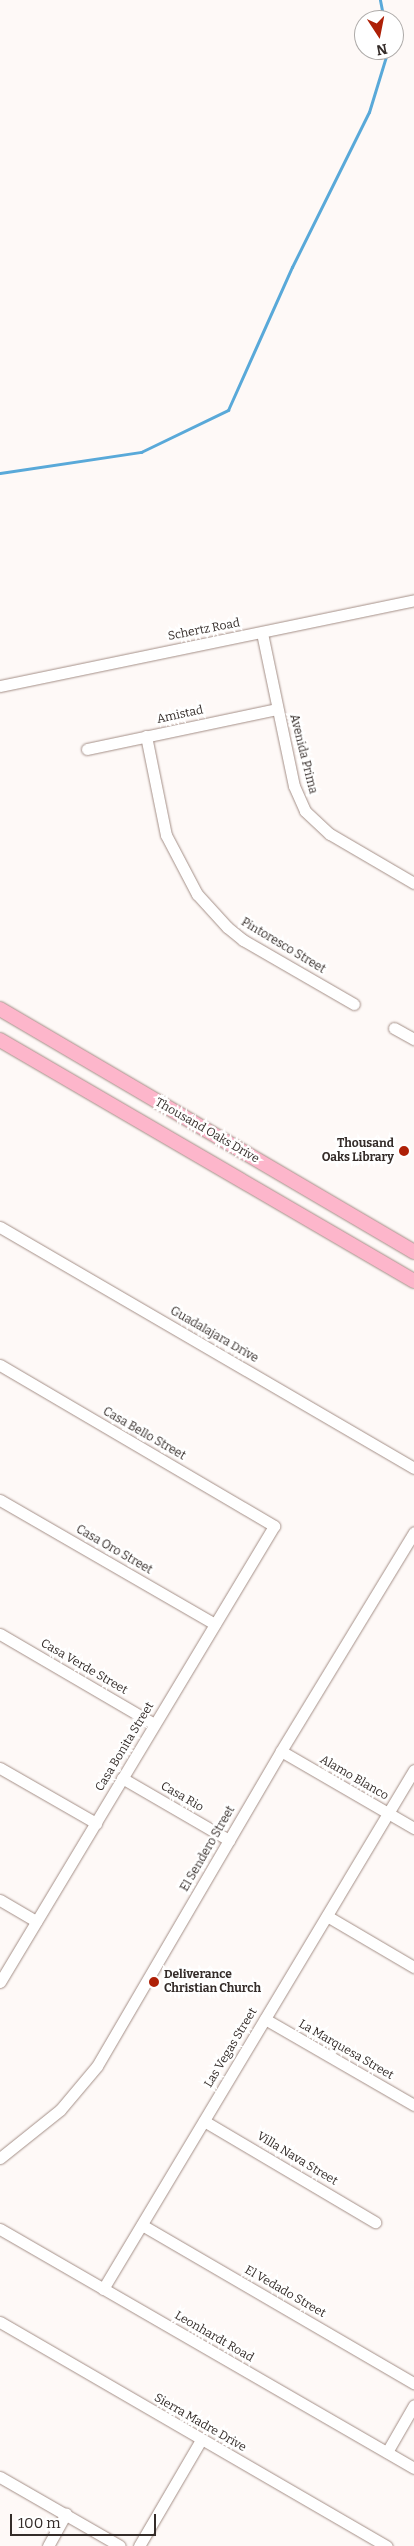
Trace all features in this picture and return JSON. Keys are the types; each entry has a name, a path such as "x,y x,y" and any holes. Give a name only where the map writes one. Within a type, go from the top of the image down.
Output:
{"main road":[{"name":"Thousand Oaks Drive","path":"0,1009 414,1252"},
{"name":"Thousand Oaks Drive","path":"0,1040 414,1281"}],"street":[{"name":"Schertz Road","path":"0,686 414,600"},
{"name":"Avenida Prima","path":"262,633 294,786 305,811 330,834 414,883"},
{"name":"Amistad","path":"87,749 278,709"},
{"name":"Pintoresco Street","path":"146,736 166,835 197,894 227,927 243,940 354,1004"},
{"path":"394,1028 414,1039"},
{"name":"Guadalajara Drive","path":"0,1227 414,1468"},
{"name":"Casa Bello Street","path":"0,1365 274,1526"},
{"name":"Casa Oro Street","path":"0,1500 215,1624"},
{"name":"Casa Bonita Street","path":"0,1982 274,1526"},
{"name":"El Sendero Street","path":"0,2158 60,2110 97,2066 281,1751 414,1532"},
{"name":"Casa Verde Street","path":"0,1634 154,1724"},
{"name":"Alamo Blanco","path":"281,1751 414,1828"},
{"path":"0,1768 96,1823"},
{"name":"Las Vegas Street","path":"103,2289 414,1770"},
{"name":"Casa Rio","path":"122,1778 229,1840"},
{"path":"0,1900 36,1921"},
{"path":"327,1916 414,1966"},
{"name":"La Marquesa Street","path":"265,2019 414,2105"},
{"name":"Villa Nava Street","path":"204,2120 375,2222"},
{"name":"El Vedado Street","path":"142,2225 414,2383"},
{"name":"Leonhardt Road","path":"0,2229 414,2468"},
{"name":"Sierra Madre Drive","path":"0,2322 387,2546"},
{"path":"387,2452 414,2405"},
{"path":"140,2546 201,2440"},
{"path":"0,2477 120,2546"},
{"path":"48,2546 66,2514"}],"waterway":[{"path":"380,0 382,10"},
{"path":"0,473 141,452 228,410 292,267 369,112 385,60"}],"place":[{"name":"Thousand Oaks Library","path":"404,1151"},
{"name":"Deliverance Christian Church","path":"154,1982"}]}
